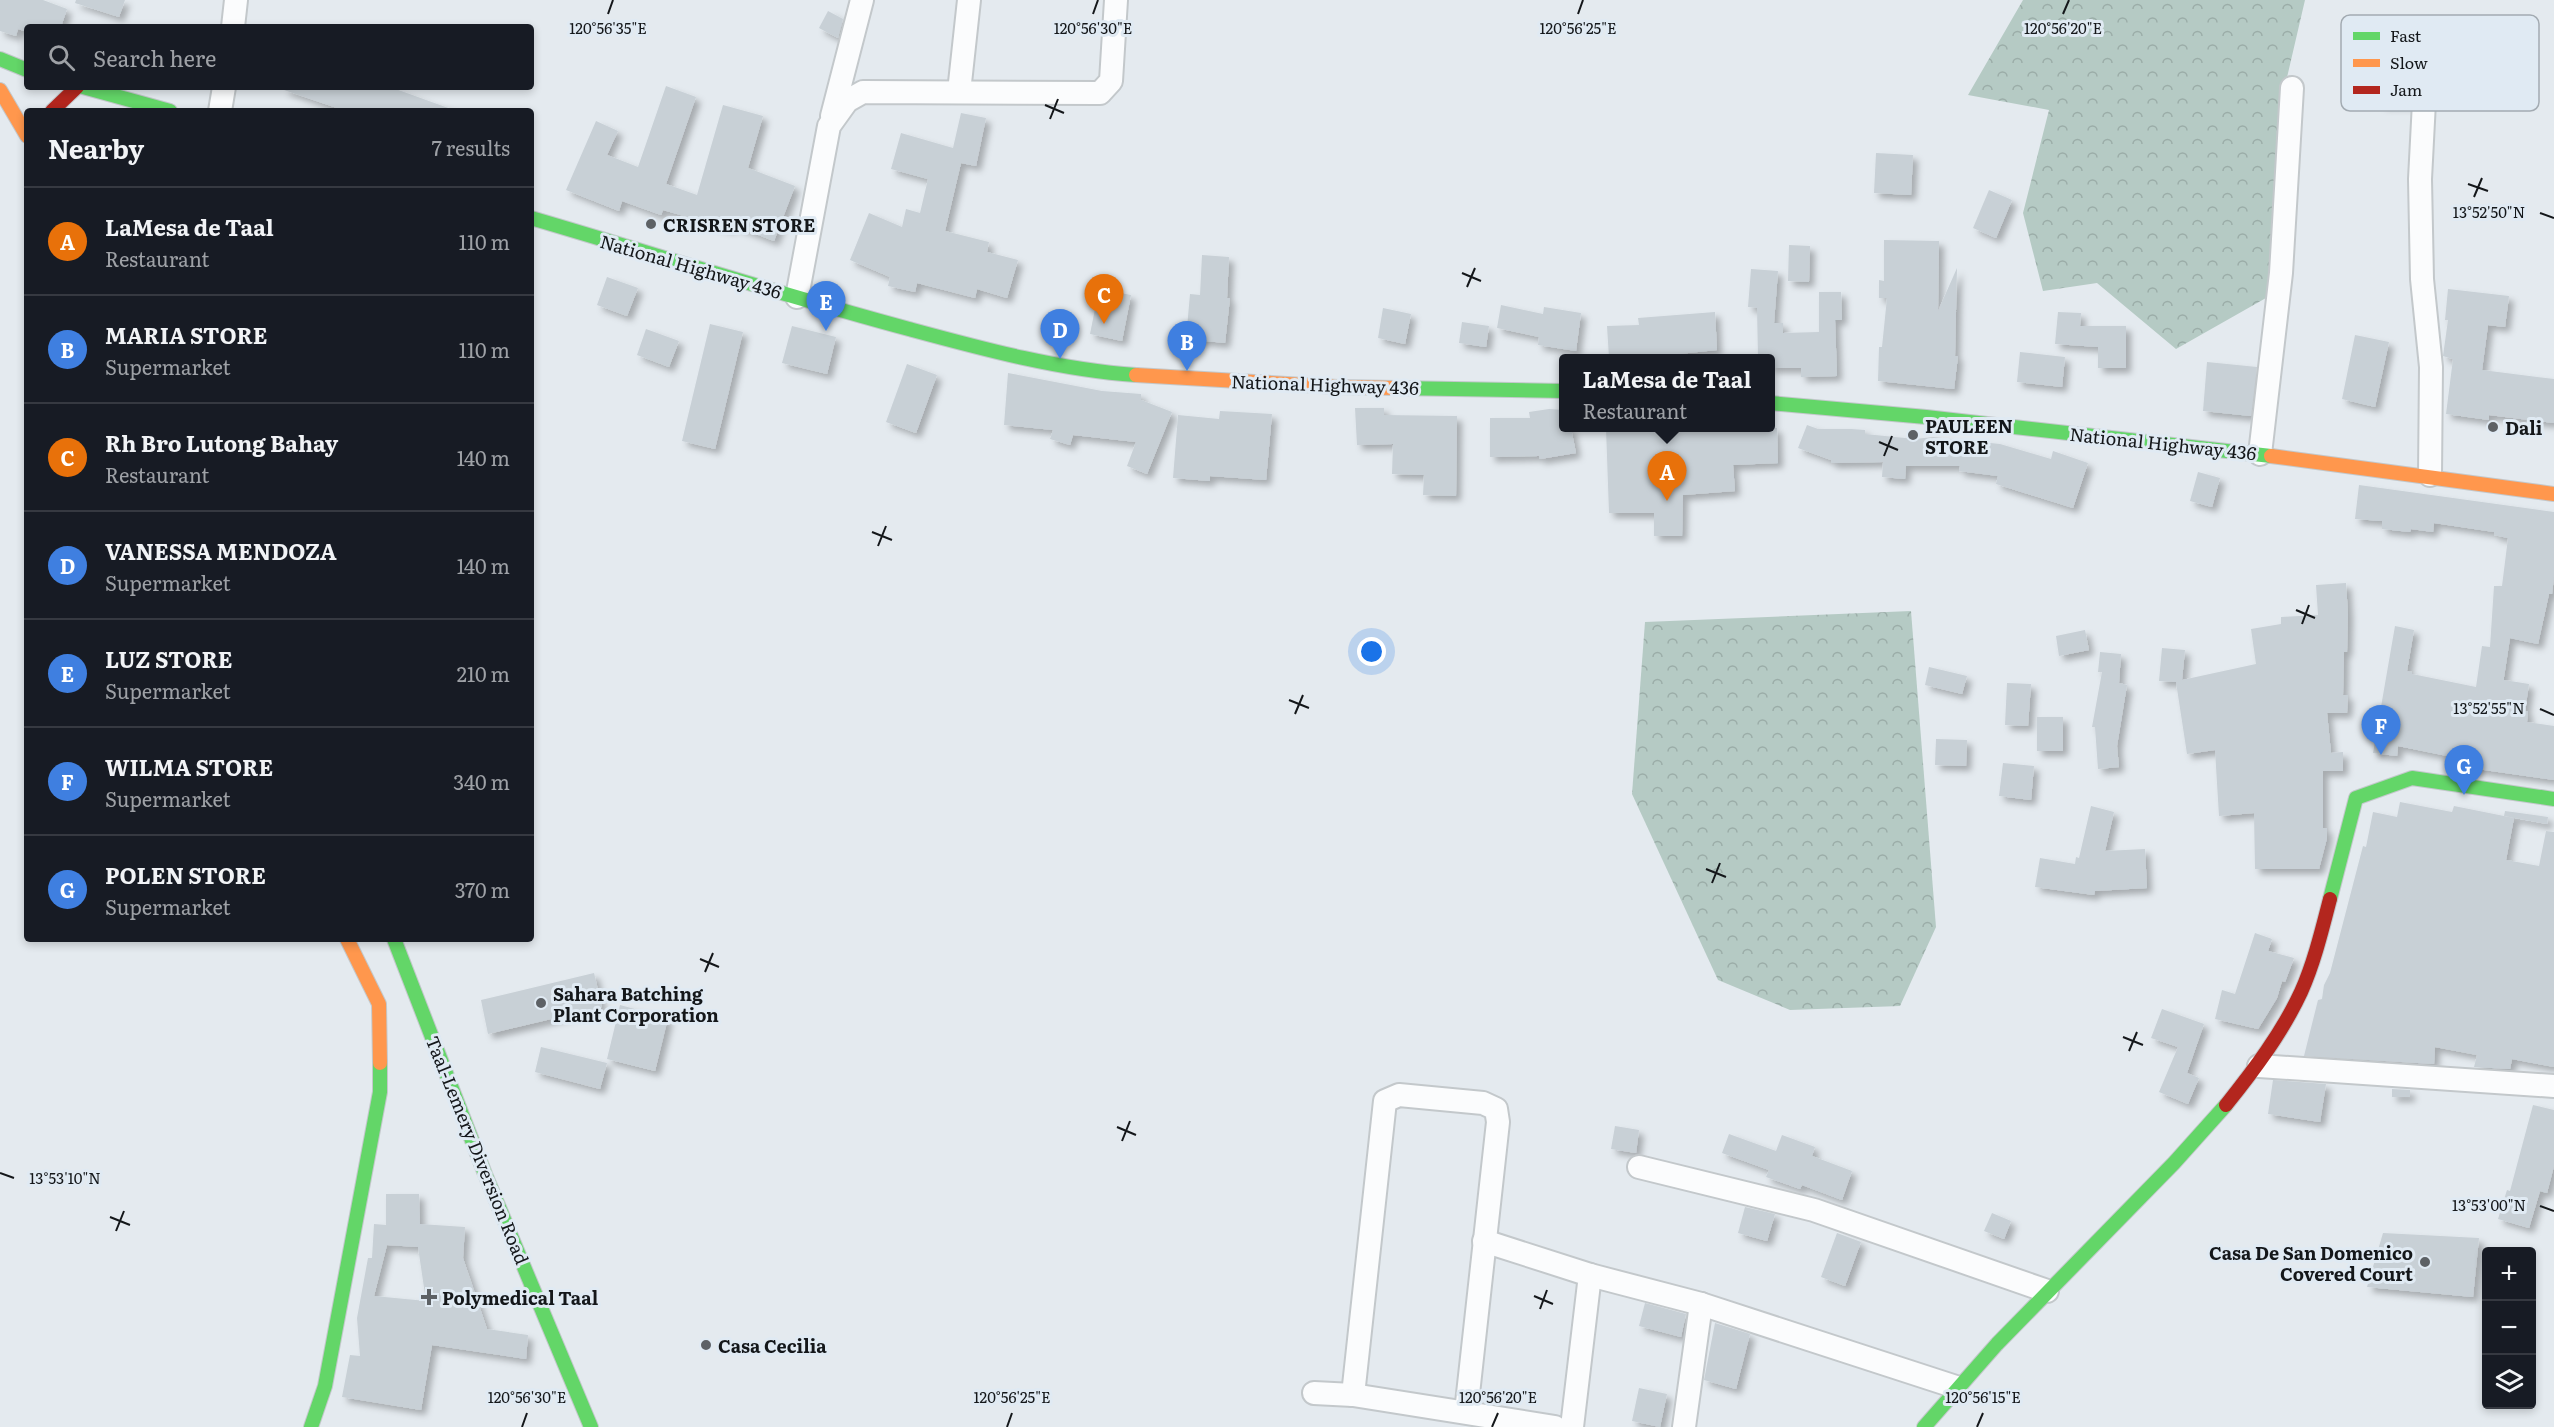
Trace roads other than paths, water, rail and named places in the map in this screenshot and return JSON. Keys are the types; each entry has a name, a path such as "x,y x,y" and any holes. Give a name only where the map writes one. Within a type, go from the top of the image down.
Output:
{"main road":[{"path":"0,59 24,69"},
{"path":"0,90 24,143"},
{"path":"55,108 74,90"},
{"path":"94,90 159,108"},
{"name":"National Highway 436","path":"534,219 797,297 976,347 1106,373 1338,387 1559,391"},
{"name":"National Highway 436","path":"1775,403 1848,409 2260,454 2430,475 2554,494"},
{"path":"1924,1427 1956,1387 2187,1149 2259,1066 2299,997 2334,886 2356,798 2412,778 2554,799"},
{"path":"311,1427 325,1386 380,1092 379,1004 348,942"},
{"name":"Taal-Lemery Diversion Road","path":"395,942 485,1174 591,1427"}],"street":[{"path":"232,24 236,0"},
{"path":"797,297 829,126 862,0"},
{"path":"959,92 969,0"},
{"path":"829,126 848,101 863,92 1100,93 1111,81 1116,0"},
{"path":"2260,454 2281,273 2292,88"},
{"path":"220,108 224,90"},
{"path":"2424,111 2420,179 2422,279 2431,367 2430,475"},
{"path":"2259,1066 2554,1086"},
{"path":"1353,1395 1385,1101 1399,1095 1483,1103 1496,1109 1498,1122 1466,1412"},
{"path":"1639,1167 1814,1210 2047,1291"},
{"path":"1485,1242 1590,1275 1701,1304 1956,1387"},
{"path":"1572,1427 1590,1275"},
{"path":"1684,1427 1701,1304"},
{"path":"1314,1393 1353,1395 1555,1427"}],"place":[{"name":"CRISREN STORE","path":"651,224"},
{"name":"Rh Bro Lutong Bahay","path":"1104,324"},
{"name":"LUZ STORE","path":"826,331"},
{"name":"VANESSA MENDOZA","path":"1060,359"},
{"name":"MARIA STORE","path":"1187,371"},
{"name":"Dali","path":"2493,427"},
{"name":"PAULEEN STORE","path":"1913,435"},
{"name":"LaMesa de Taal","path":"1667,501"},
{"name":"WILMA STORE","path":"2381,755"},
{"name":"POLEN STORE","path":"2464,795"},
{"name":"Sahara Batching Plant Corporation","path":"541,1003"},
{"name":"Casa De San Domenico Covered Court","path":"2425,1262"},
{"name":"Polymedical Taal","path":"429,1297"},
{"name":"Casa Cecilia","path":"706,1345"}]}
